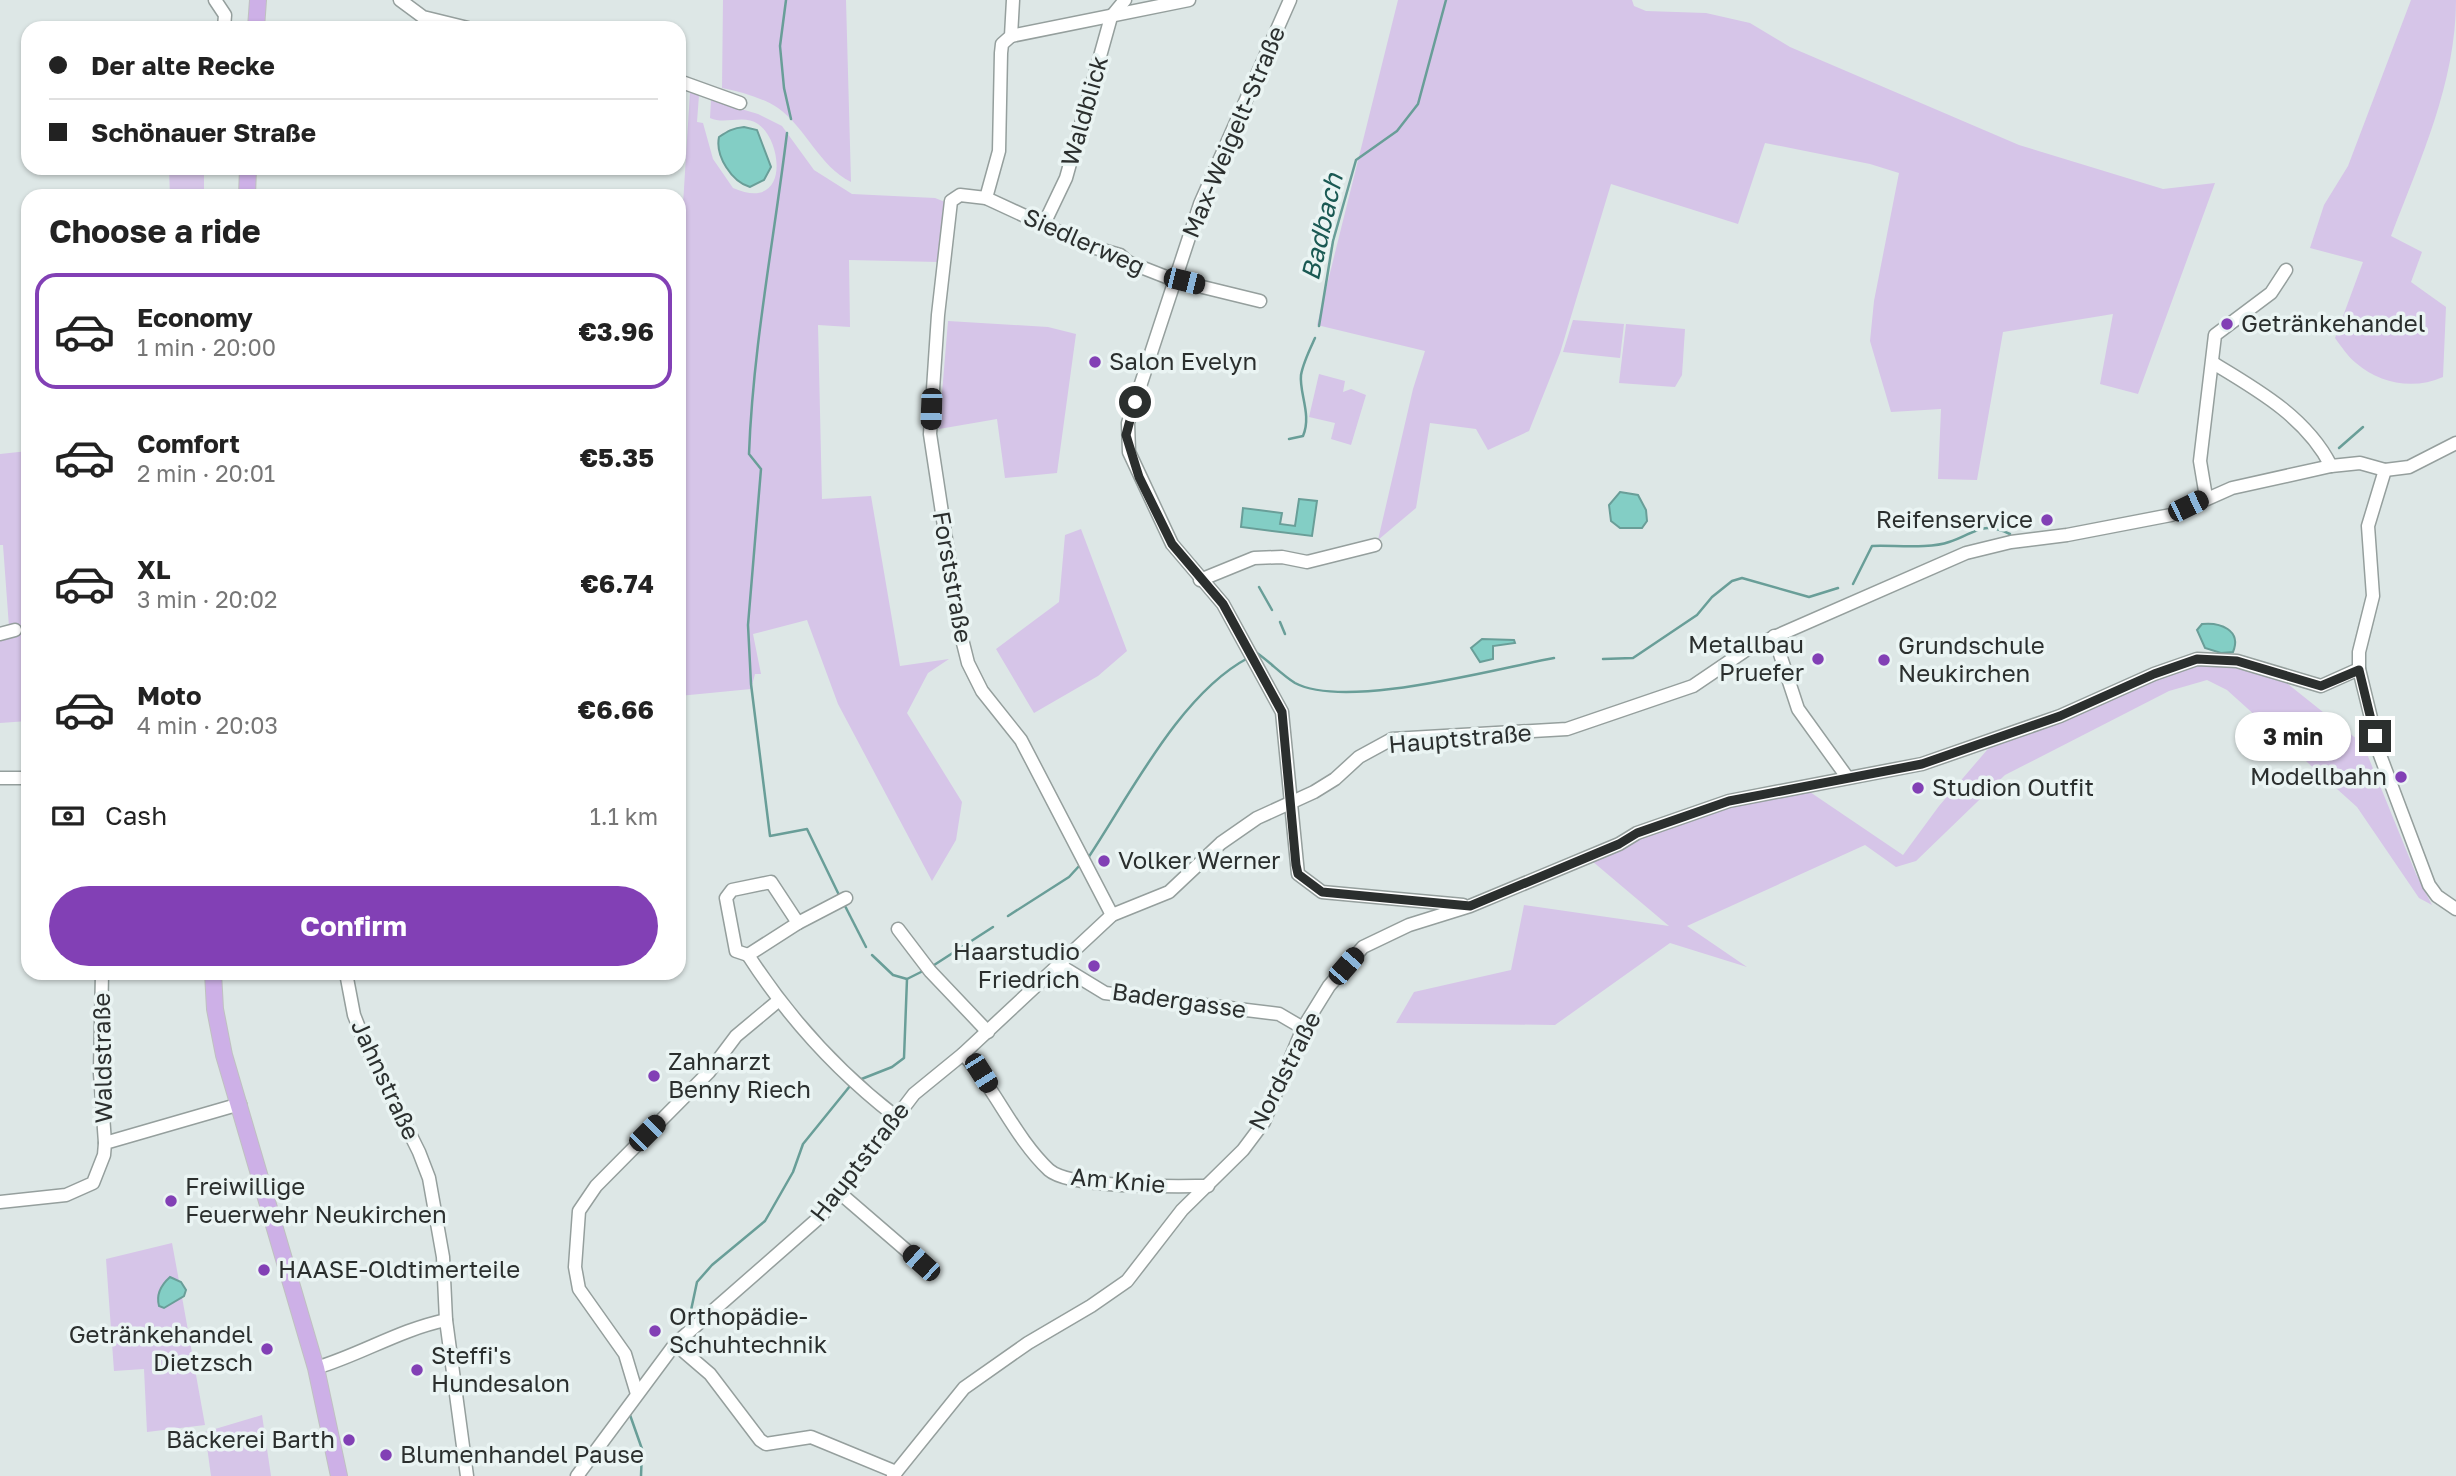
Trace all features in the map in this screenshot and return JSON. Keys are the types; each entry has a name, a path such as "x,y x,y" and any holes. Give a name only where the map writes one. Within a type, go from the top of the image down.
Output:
{"main road":[{"path":"256,21 258,0"},
{"path":"213,980 215,1009 224,1055 316,1368 339,1476"}],"street":[{"path":"215,0 225,15 225,21"},
{"path":"400,0 423,17 439,21"},
{"path":"1011,36 1013,0"},
{"name":"Waldblick","path":"1044,224 1066,178 1111,17 1125,0"},
{"path":"986,198 999,150 1002,44 1011,36 1189,0"},
{"name":"Max-Weigelt-Straße","path":"1290,0 1200,204 1126,435 1139,477 1172,544 1223,604 1282,712 1298,874 1322,892 1470,906"},
{"path":"686,84 740,103"},
{"name":"Siedlerweg","path":"951,201 960,195 986,198 1174,280 1260,301"},
{"name":"Forststraße","path":"951,201 930,434 960,631 968,663 982,691 1021,740 1112,915"},
{"path":"2206,497 2200,461 2215,335 2271,293 2286,270"},
{"path":"2213,363 2284,410 2307,432 2331,466"},
{"name":"Hauptstraße","path":"577,1476 676,1344 822,1215 841,1194 895,1116 914,1094 964,1054 1112,915 1169,892 1221,843 1292,800 1314,792 1335,779 1359,757 1392,739 1567,729 1693,686 1727,661 1774,636 1966,553 2011,542 2067,535 2171,515 2206,497 2232,488 2331,466 2360,463 2385,470 2409,467 2456,443"},
{"path":"2385,470 2368,526 2373,596 2359,653 2359,670 2380,755 2429,885 2437,896 2456,909"},
{"path":"1200,580 1254,558 1282,558 1307,562 1376,545"},
{"path":"0,634 15,630"},
{"path":"1774,636 1798,709 1847,777"},
{"name":"Nordstraße","path":"894,1474 964,1388 1019,1348 1091,1306 1127,1281 1182,1210 1208,1186 1264,1122 1303,1028 1329,986 1363,947 1409,925 1470,906 1619,844 1637,833 1729,801 1807,788 1847,777 1884,773 1959,752 2060,716 2154,674 2197,659 2237,661 2321,686 2359,670"},
{"path":"0,778 21,778"},
{"path":"798,923 771,882 732,890 726,898 736,951 742,956 841,900"},
{"path":"898,929 928,969 988,1032"},
{"path":"748,955 778,1001 854,1083 895,1116"},
{"name":"Badergasse","path":"1059,965 1105,993 1279,1014 1303,1028"},
{"name":"Waldstraße","path":"0,1202 66,1195 93,1183 104,1155 105,1143 100,1073 102,980"},
{"name":"Jahnstraße","path":"347,980 354,1014 365,1043 429,1178 443,1257 446,1320 467,1476"},
{"path":"637,1394 625,1354 579,1289 575,1268 579,1211 596,1186 709,1072 736,1035 778,1001"},
{"name":"Am Knie","path":"964,1054 981,1073 1020,1135 1056,1175 1091,1182 1208,1186"},
{"path":"105,1143 240,1104"},
{"path":"841,1194 921,1263"},
{"path":"316,1368 356,1354 386,1337 446,1320"},
{"path":"676,1344 710,1374 760,1440 766,1444 811,1437 894,1474"}],"shaded area":[{"path":"723,0 846,0 851,182 830,167 797,126 778,108 744,93 722,88"},
{"path":"1398,0 1632,0 1634,6 1646,11 1706,13 1750,23 1790,47 2019,145 2163,189 2215,183 2138,394 2100,384 2113,314 2003,332 1977,480 1938,479 1941,409 1891,412 1870,341 1874,301 1899,173 1870,164 1765,143 1738,224 1611,184 1560,353 1529,431 1488,450 1476,429 1430,423 1416,508 1378,540 1413,389 1425,351 1317,325"},
{"path":"2411,0 2456,0 2450,61 2443,91 2391,236 2422,252 2411,282 2446,307 2443,377 2409,384 2386,380 2365,370 2350,358 2335,338 2363,262 2310,248 2324,205 2348,166"},
{"path":"690,92 699,95 697,122 703,123 713,159 733,188 751,193 764,191 773,183 776,158 773,145 766,133 753,121 710,118 711,100 758,114 782,126 814,170 852,194 935,198 945,202 939,262 849,260 850,327 818,325 822,499 871,496 900,666 949,659 928,673 907,713 962,802 956,840 932,881 838,704 807,620 753,634 761,674 755,674 751,689 686,695 686,156"},
{"path":"169,175 204,175 204,189 170,189"},
{"path":"1573,320 1624,324 1620,358 1563,352"},
{"path":"948,321 1048,327 1076,334 1057,473 1005,478 997,419 939,429"},
{"path":"1626,324 1685,329 1682,375 1675,387 1619,383"},
{"path":"1319,374 1345,381 1343,392 1351,389 1366,395 1351,445 1331,439 1335,423 1309,417"},
{"path":"21,452 21,722 0,723 0,628 9,627 3,545 0,545 0,454"},
{"path":"1081,529 1127,651 1098,676 1034,713 996,649 1059,602 1065,535"},
{"path":"2198,663 2236,663 2279,677 2363,744 2416,874 2432,905 2419,898 2357,807 2227,690 2207,680 2169,691 2005,775 1916,861 1896,867 1865,845 1687,926 1747,967 1670,943 1555,1025 1396,1023 1414,992 1511,970 1524,905 1669,926 1592,861 1660,828 1727,806 1807,790 1903,855 1939,806 1993,743 2153,676"},
{"path":"172,1243 179,1281 170,1277 164,1307 182,1297 205,1425 147,1432 144,1369 114,1371 106,1259"},
{"path":"262,1415 271,1476 211,1476 205,1432"}],"water":[{"path":"744,127 757,130 771,167 764,180 750,187 731,174 722,160 718,144 719,137"},
{"path":"1620,492 1638,495 1646,510 1647,521 1642,528 1620,528 1611,521 1609,505"},
{"path":"1299,499 1317,501 1312,536 1241,527 1243,508 1282,513 1280,524 1295,526"},
{"path":"2202,624 2216,624 2228,629 2234,638 2233,652 2221,653 2205,648 2197,630"},
{"path":"1482,639 1514,640 1515,643 1493,646 1493,659 1480,662 1471,648"},
{"path":"170,1277 181,1282 186,1290 184,1296 164,1308 159,1306 159,1294"}],"waterway":[{"path":"786,0 780,46 784,88 791,119"},
{"name":"Badbach","path":"1319,326 1333,241 1356,160 1397,131 1418,104 1446,0"},
{"path":"787,133 759,333 751,414 749,454 761,469 748,625 751,684 770,836 807,829 839,895"},
{"path":"1289,439 1303,436 1306,412 1301,375 1315,338"},
{"path":"2339,448 2363,427"},
{"path":"1853,584 1872,546 1941,544 1984,528 2010,534"},
{"path":"1603,659 1633,658 1697,615 1712,597 1732,581 1742,578 1809,597 1838,588"},
{"path":"1259,587 1272,610"},
{"path":"1280,622 1285,634"},
{"path":"1254,655 1257,653 1295,683 1318,690 1349,692 1421,685 1554,658"},
{"path":"1088,858 1158,748 1179,720 1223,674 1248,658"},
{"path":"1008,916 1069,877 1080,865"},
{"path":"844,904 866,947"},
{"path":"931,967 993,927"},
{"path":"872,955 893,975 907,979"},
{"path":"859,1080 892,1067 904,1058 907,979 925,970"},
{"path":"683,1325 690,1315 697,1282 712,1265 765,1221 793,1172 803,1144 850,1086"},
{"path":"630,1415 642,1449 641,1476"}],"place":[{"name":"Getränkehandel","path":"2227,324"},
{"name":"Salon Evelyn","path":"1095,362"},
{"name":"Reifenservice","path":"2047,520"},
{"name":"Metallbau Pruefer","path":"1818,659"},
{"name":"Grundschule Neukirchen","path":"1884,660"},
{"name":"Modellbahn","path":"2401,777"},
{"name":"Studion Outfit","path":"1918,788"},
{"name":"Volker Werner","path":"1104,861"},
{"name":"Haarstudio Friedrich","path":"1094,966"},
{"name":"Zahnarzt Benny Riech","path":"654,1076"},
{"name":"Freiwillige Feuerwehr Neukirchen","path":"171,1201"},
{"name":"HAASE-Oldtimerteile","path":"264,1270"},
{"name":"Orthopädie- Schuhtechnik","path":"655,1331"},
{"name":"Getränkehandel Dietzsch","path":"267,1349"},
{"name":"Steffi's Hundesalon","path":"417,1370"},
{"name":"Bäckerei Barth","path":"349,1440"},
{"name":"Blumenhandel Pause","path":"386,1455"}],"route":[{"path":"1135,402 1126,435 1129,452 1139,477 1172,544 1223,604 1282,712 1296,865 1298,874 1322,892 1357,893 1470,906 1619,844 1637,833 1729,801 1922,764 2060,716 2154,674 2197,659 2237,661 2321,686 2359,670 2375,736"}]}
